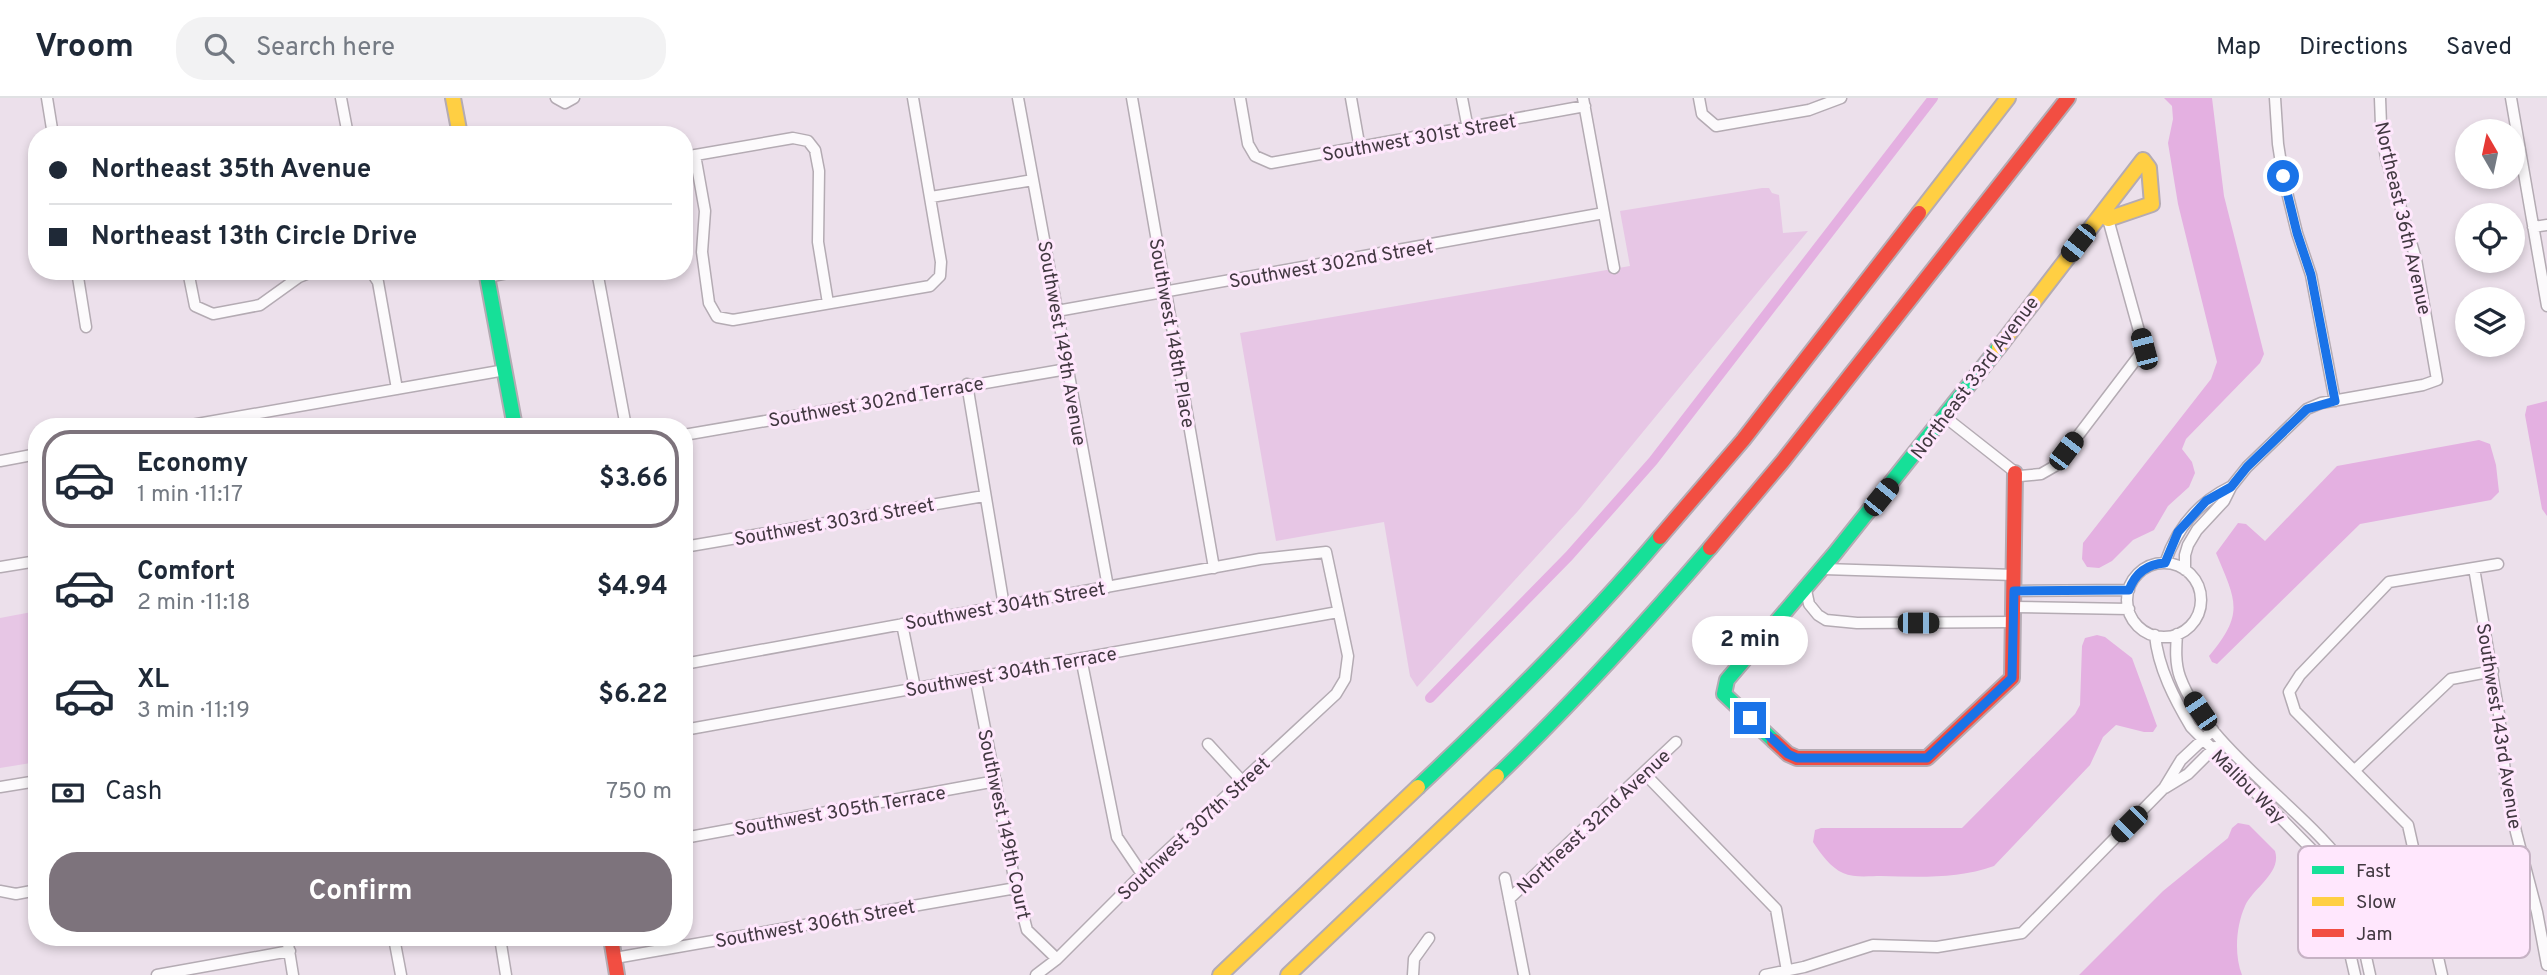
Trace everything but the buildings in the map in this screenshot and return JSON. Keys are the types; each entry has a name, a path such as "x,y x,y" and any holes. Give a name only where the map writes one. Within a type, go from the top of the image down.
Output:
{"main road":[{"path":"453,98 458,126"},
{"path":"1220,975 1500,710 1632,571 1751,429 2008,98"},
{"path":"1289,975 1540,735 1671,593 1783,461 2068,98"},
{"name":"Northeast 33rd Avenue","path":"2013,622 2012,678 1927,758 1797,758 1788,754 1724,694 1727,680 1824,569 1945,417 2012,326 2105,216 2143,160 2149,168 2152,204 2105,216"},
{"path":"487,280 513,418"},
{"path":"2013,622 2018,474"},
{"path":"613,946 617,975"}],"street":[{"path":"47,98 52,126"},
{"path":"341,98 346,126"},
{"path":"556,98 565,103 574,98"},
{"path":"693,167 705,211 702,252 709,303 717,317 733,320 930,286 940,276 941,262 912,98"},
{"name":"Southwest 149th Avenue","path":"1018,98 1108,587"},
{"name":"Southwest 148th Place","path":"1132,98 1214,568"},
{"name":"Southwest 301st Street","path":"1240,98 1248,144 1255,156 1271,163 1468,129 1584,102"},
{"path":"1351,98 1360,149"},
{"path":"1462,98 1468,129"},
{"path":"1699,98 1702,114 1716,126 1810,110 1841,98"},
{"path":"1807,98 1810,110"},
{"path":"2186,570 2185,555 2188,545 2197,530 2224,501 2247,467 2307,409 2335,401 2311,275 2283,176 2275,98"},
{"name":"Northeast 36th Avenue","path":"2335,401 2437,380 2416,259 2386,158 2380,98"},
{"path":"2511,98 2547,306"},
{"path":"1584,102 1614,268"},
{"path":"693,155 793,138 808,141 815,150 819,171 818,242 828,303"},
{"path":"931,197 1033,180"},
{"name":"Southwest 302nd Street","path":"1057,311 1604,213"},
{"path":"1945,417 2018,474 2041,474 2055,466 2144,349 2105,216"},
{"path":"2533,227 2547,225"},
{"path":"78,280 86,327"},
{"path":"190,280 195,306 213,314 260,305 295,280"},
{"path":"377,280 397,388"},
{"path":"599,280 624,418"},
{"name":"Southwest 302nd Terrace","path":"693,433 967,384 1067,369"},
{"path":"235,418 505,370"},
{"path":"967,384 1004,606"},
{"path":"0,458 28,455"},
{"path":"2165,563 2178,532 2188,519 2206,501 2231,487"},
{"name":"Southwest 303rd Street","path":"693,545 984,496"},
{"name":"Southwest 304th Street","path":"693,662 1302,553 1326,552 1338,612"},
{"path":"0,567 28,562"},
{"path":"2165,563 2186,570 2196,582 2201,604 2191,625 2177,634 2155,635 2141,628 2129,609 2129,590 2135,578 2146,569 2165,563"},
{"path":"2412,846 2408,825 2295,711 2289,699 2289,692 2300,675 2389,582 2498,564"},
{"name":"Southwest 143rd Avenue","path":"2474,568 2493,671 2506,782 2520,846"},
{"path":"1824,569 2014,575"},
{"path":"1806,590 1809,604 1826,620 1857,623 2013,622"},
{"path":"2014,591 2129,590"},
{"path":"2013,607 2129,609"},
{"name":"Southwest 304th Terrace","path":"693,728 1338,612"},
{"name":"Southwest 307th Street","path":"1036,975 1336,694 1345,679 1348,656 1338,612"},
{"path":"902,624 915,688"},
{"name":"Malibu Way","path":"2177,634 2176,653 2180,676 2190,697 2213,730 2326,846"},
{"name":"Malibu Way","path":"2155,635 2160,659 2176,701 2191,727 2308,846"},
{"path":"1082,658 1117,837 1142,874"},
{"path":"2355,770 2451,679 2493,671"},
{"name":"Southwest 149th Court","path":"975,677 1016,887 1027,930 1056,958"},
{"path":"1765,975 1873,945 1937,947 2022,933 2164,788 2181,760 2213,730"},
{"path":"2164,788 2189,774 2223,740"},
{"name":"Northeast 32nd Avenue","path":"1509,899 1676,742"},
{"path":"1208,744 1242,782"},
{"path":"1644,773 1776,909 1787,971"},
{"name":"Southwest 305th Terrace","path":"693,836 996,781"},
{"path":"0,787 28,782"},
{"name":"Northeast 32nd Avenue","path":"1505,878 1524,975"},
{"name":"Southwest 143rd Avenue","path":"2530,885 2547,965"},
{"name":"Southwest 306th Street","path":"693,944 1016,887"},
{"path":"0,891 16,894 28,892"},
{"path":"1413,975 1414,959 1429,938"},
{"path":"289,946 293,975"},
{"path":"396,946 401,975"},
{"path":"501,946 506,975"},
{"name":"Southwest 306th Street","path":"615,958 683,946"},
{"path":"157,975 290,951"}],"shaded area":[{"path":"2164,98 2212,98 2224,196 2264,354 2260,363 2186,439 2182,449 2192,462 2195,473 2189,487 2168,506 2154,530 2133,540 2112,561 2099,568 2087,567 2082,559 2083,543 2211,379 2217,362 2178,204 2168,143 2173,119 2172,106"},
{"path":"1769,188 1772,193 1779,195 1783,233 1808,231 1578,511 1417,687 1410,676 1384,522 1276,541 1240,333 1630,266 1620,211"},
{"path":"2547,401 2547,516 2542,509 2525,415 2527,406"},
{"path":"2479,440 2490,444 2496,465 2499,492 2491,500 2360,524 2217,664 2212,662 2209,656 2228,629 2234,606 2216,553 2238,523 2246,524 2265,541 2337,466"},
{"path":"28,613 28,763 0,768 0,618"},
{"path":"2097,635 2105,637 2132,658 2157,726 2153,732 2144,732 2116,725 2103,737 2090,765 1994,866 1938,876 1857,876 1839,871 1822,855 1813,842 1815,830 1821,828 1962,828 2075,714 2080,705 2082,646 2085,638"},
{"path":"2238,823 2249,825 2275,851 2276,859 2271,873 2249,899 2242,914 2237,950 2242,975 2079,975 2163,891 2228,838 2232,828"}],"waterway":[{"path":"1430,698 1569,556 1653,461 1933,98"}],"traffic: fast":[{"path":"488,280 513,418"},
{"path":"1774,741 1724,694 1727,680 1835,553 1999,347"},
{"path":"1418,787 1542,666 1660,537"},
{"path":"1497,776 1606,665 1710,548"}],"traffic: slow":[{"path":"453,98 458,126"},
{"path":"1919,213 2008,98"},
{"path":"1999,347 2143,160 2149,168 2152,204 2108,219"},
{"path":"1288,975 1497,776"},
{"path":"1220,975 1418,787"}],"traffic: jam":[{"path":"1710,548 1783,461 2068,98"},
{"path":"1660,537 1743,440 1919,213"},
{"path":"1774,741 1788,754 1797,758 1927,758 2012,678 2015,473"},
{"path":"612,946 617,975"}],"route":[{"path":"1750,718 1788,754 1797,758 1927,758 2012,678 2014,591 2129,590 2140,573 2165,563 2178,532 2206,501 2231,487 2247,467 2307,409 2335,401 2311,275 2283,176"}]}
